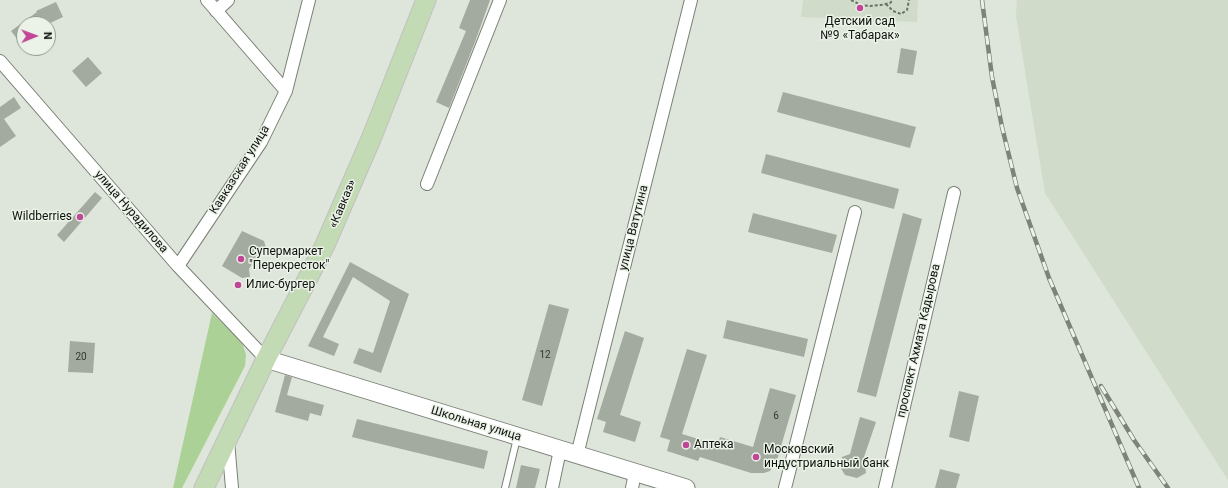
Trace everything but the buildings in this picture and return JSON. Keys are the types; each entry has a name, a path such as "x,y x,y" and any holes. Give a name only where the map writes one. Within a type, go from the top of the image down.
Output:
{"main road":[{"name":"«Кавказ»","path":"204,488 266,359 325,245 371,139 426,0"}],"street":[{"path":"207,0 286,91"},
{"path":"216,11 228,0"},
{"name":"Кавказская улица","path":"178,266 261,142 286,91 309,0"},
{"path":"427,184 500,0"},
{"name":"улица Ватутина","path":"577,455 691,0"},
{"name":"улица Нурадилова","path":"0,61 178,266 266,359"},
{"name":"проспект Ахмата Кадырова","path":"884,488 954,194"},
{"path":"785,488 855,212"},
{"name":"Школьная улица","path":"266,359 577,455 634,480 686,488"},
{"path":"228,439 232,488"},
{"path":"552,488 560,450"}],"lane":[{"path":"505,488 517,436"}],"path":[{"path":"851,0 870,6 886,4 893,0"},
{"path":"886,4 893,11 901,14 908,10 909,0"}],"shaded area":[{"name":"Детский сад №9 «Табарак»","path":"803,0 918,0 917,22 801,17"},
{"path":"1017,0 1228,0 1228,480 1045,193 1016,16"}],"green space":[{"path":"212,313 242,342 246,355 245,366 182,488 173,488"}],"railway":[{"path":"982,0 992,77 1002,127 1017,188 1049,278 1139,488"},
{"path":"1101,386 1134,440 1168,488"}],"place":[{"name":"Детский сад №9 «Табарак»","path":"860,8"},
{"name":"Wildberries","path":"80,217"},
{"name":"Супермаркет \"Перекресток\"","path":"241,259"},
{"name":"Илис-бургер","path":"238,285"},
{"name":"Аптека","path":"686,445"},
{"name":"Московский индустриальный банк","path":"756,457"}]}
